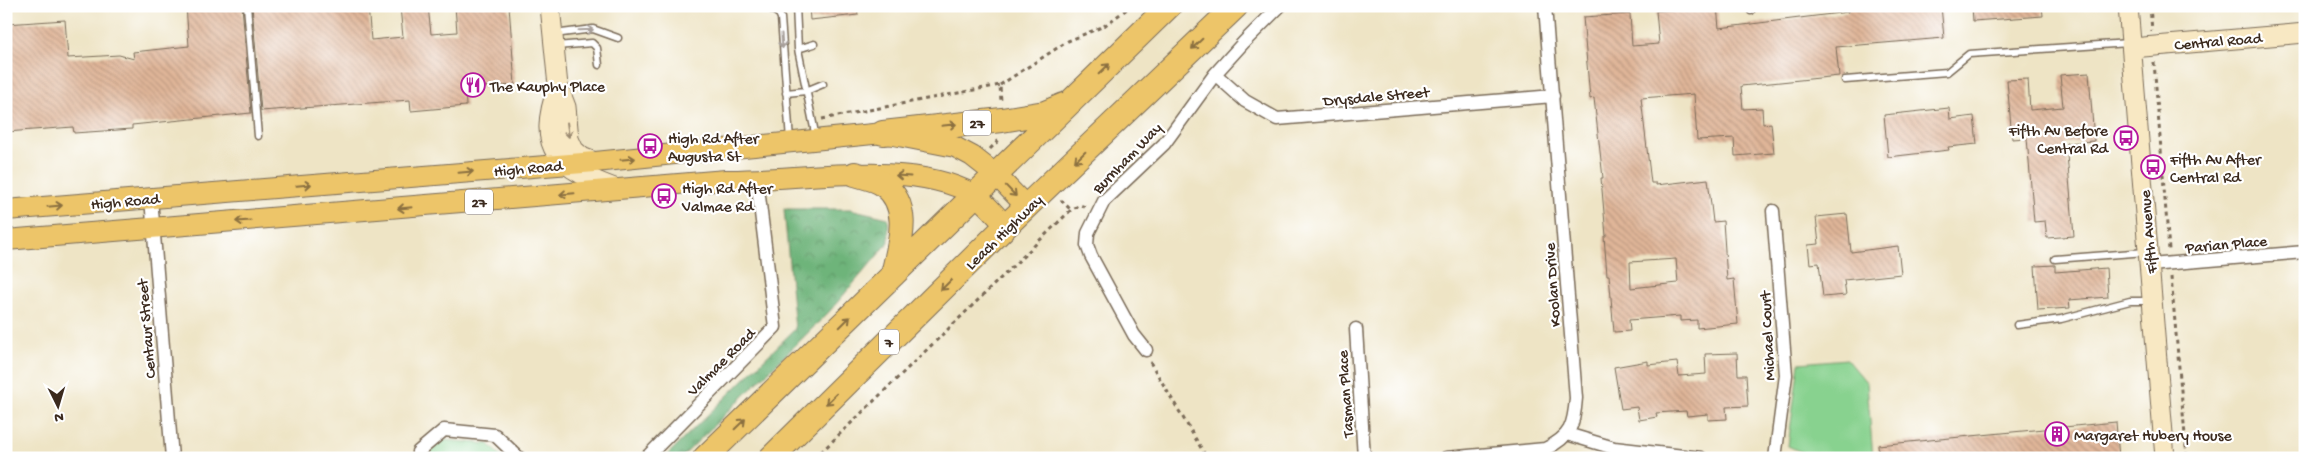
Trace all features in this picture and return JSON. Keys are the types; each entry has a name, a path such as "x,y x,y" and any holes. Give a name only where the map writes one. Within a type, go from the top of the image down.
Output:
{"highway":[{"path":"705,458 1169,6"},
{"name":"Leach Highway","path":"771,458 1006,226 1236,6"},
{"name":"27","path":"883,133 1002,120 1045,113 1069,103"},
{"name":"27","path":"855,174 884,185 896,200 901,211 903,223 893,275"}],"main road":[{"name":"High Road","path":"6,210 563,163 595,162 817,142 883,133 955,147 972,156 995,174 1027,207"},
{"name":"High Road","path":"6,240 726,180 855,174 910,176 951,184 975,195 1006,226"}],"street":[{"path":"550,6 558,86 566,108 569,139 574,150 582,157 595,162"},
{"name":"Burnham Way","path":"1146,350 1134,334 1091,256 1087,245 1088,233 1104,201 1164,144 1215,74 1280,6"},
{"name":"Koolan Drive","path":"1545,6 1576,398 1574,419 1567,434"},
{"name":"Fifth Avenue","path":"2128,6 2165,458"},
{"name":"Central Road","path":"2132,45 2153,46 2305,33"},
{"name":"Drysdale Street","path":"1215,74 1245,101 1277,119 1553,96"},
{"path":"526,167 541,155 549,140 549,109 558,86"},
{"path":"549,140 563,163 585,177 617,189"},
{"name":"Valmae Road","path":"646,458 775,327 757,180"},
{"name":"Centaur Street","path":"151,198 172,458"},
{"name":"Michael Court","path":"1773,212 1786,375 1775,458"},
{"name":"Parian Place","path":"2150,259 2305,252"},
{"name":"Tasman Place","path":"1356,328 1364,458"},
{"path":"418,458 418,452 444,430 495,435 519,458"},
{"path":"1446,458 1545,449 1559,442 1567,434 1614,448 1700,458"}],"lane":[{"path":"247,6 258,136"},
{"path":"796,6 798,49 817,142"},
{"path":"770,8 779,14 781,18 790,144"},
{"path":"553,40 593,29 618,38"},
{"path":"553,40 592,43 597,48 599,66"},
{"path":"798,49 814,44"},
{"path":"1844,80 1947,72 1969,54 2132,45"},
{"path":"786,93 806,91 824,84"},
{"path":"2055,259 2150,259"},
{"path":"2016,325 2061,318 2130,302 2153,301"}],"path":[{"path":"812,121 1000,85 1068,41 1104,26 1131,6"},
{"path":"2150,6 2153,46"},
{"path":"1000,85 1001,109"},
{"path":"815,458 1071,210 1080,206 1086,207 1096,215"},
{"path":"1151,366 1207,458"}],"green space":[{"path":"784,209 850,209 888,218 889,242 829,312 681,458 664,458 795,329"},
{"path":"1847,359 1867,383 1873,458 1814,458 1788,446 1799,363"},
{"path":"444,440 489,444 503,458 427,458 427,453"}],"building":[{"path":"186,6 242,6 251,113 132,125 132,129 74,133 73,127 6,132 6,24 65,20 68,58 119,55 134,59 133,52 189,46"},
{"path":"252,6 368,6 371,40 403,37 400,7 428,6 431,34 457,32 455,6 509,6 515,85 465,88 466,106 411,111 410,100 261,111"},
{"path":"809,6 857,6 858,15 810,20"},
{"path":"1717,6 1719,28 1848,12 1847,6 1941,6 1944,38 1836,47 1839,76 1741,86 1743,109 1762,108 1763,124 1771,123 1774,153 1735,156 1734,138 1697,140 1694,94 1641,98 1651,183 1656,183 1656,185 1708,179 1713,222 1723,221 1727,280 1734,279 1738,324 1697,328 1697,320 1680,321 1680,316 1629,320 1630,331 1614,332 1604,236 1606,236 1601,178 1603,178 1594,98 1590,99 1583,17 1630,14 1632,46 1659,44 1656,11","holes":["1676,259 1678,283 1631,288 1630,262"]},
{"path":"1972,6 2042,6 2043,16 1973,21"},
{"path":"2089,73 2094,141 2066,143 2074,236 2047,238 2045,221 2034,222 2027,138 2012,139 2007,80 2028,79 2030,110 2063,107 2060,75"},
{"path":"1949,108 1950,119 1974,116 1977,144 1948,147 1949,150 1888,157 1884,115"},
{"path":"1847,214 1851,252 1898,246 1901,274 1844,280 1846,295 1823,297 1819,263 1810,264 1808,245 1819,244 1816,217"},
{"path":"2055,265 2055,272 2106,268 2108,297 2069,300 2070,308 2038,310 2035,266"},
{"path":"1737,353 1738,375 1746,375 1748,406 1726,407 1727,419 1708,420 1708,414 1687,416 1686,411 1656,413 1657,417 1639,420 1637,407 1621,409 1614,367 1648,361 1648,365 1677,362 1679,376 1706,374 1705,354"},
{"name":"Margaret Hubery House","path":"2116,422 2119,458 1879,458 1878,445"}],"place":[{"name":"The Kauphy Place","path":"473,85"},
{"name":"Fifth Av Before Central Rd","path":"2126,138"},
{"name":"High Rd After Augusta St","path":"650,146"},
{"name":"Fifth Av After Central Rd","path":"2153,167"},
{"name":"High Rd After Valmae Rd","path":"664,196"},
{"name":"Margaret Hubery House","path":"2057,434"}]}
